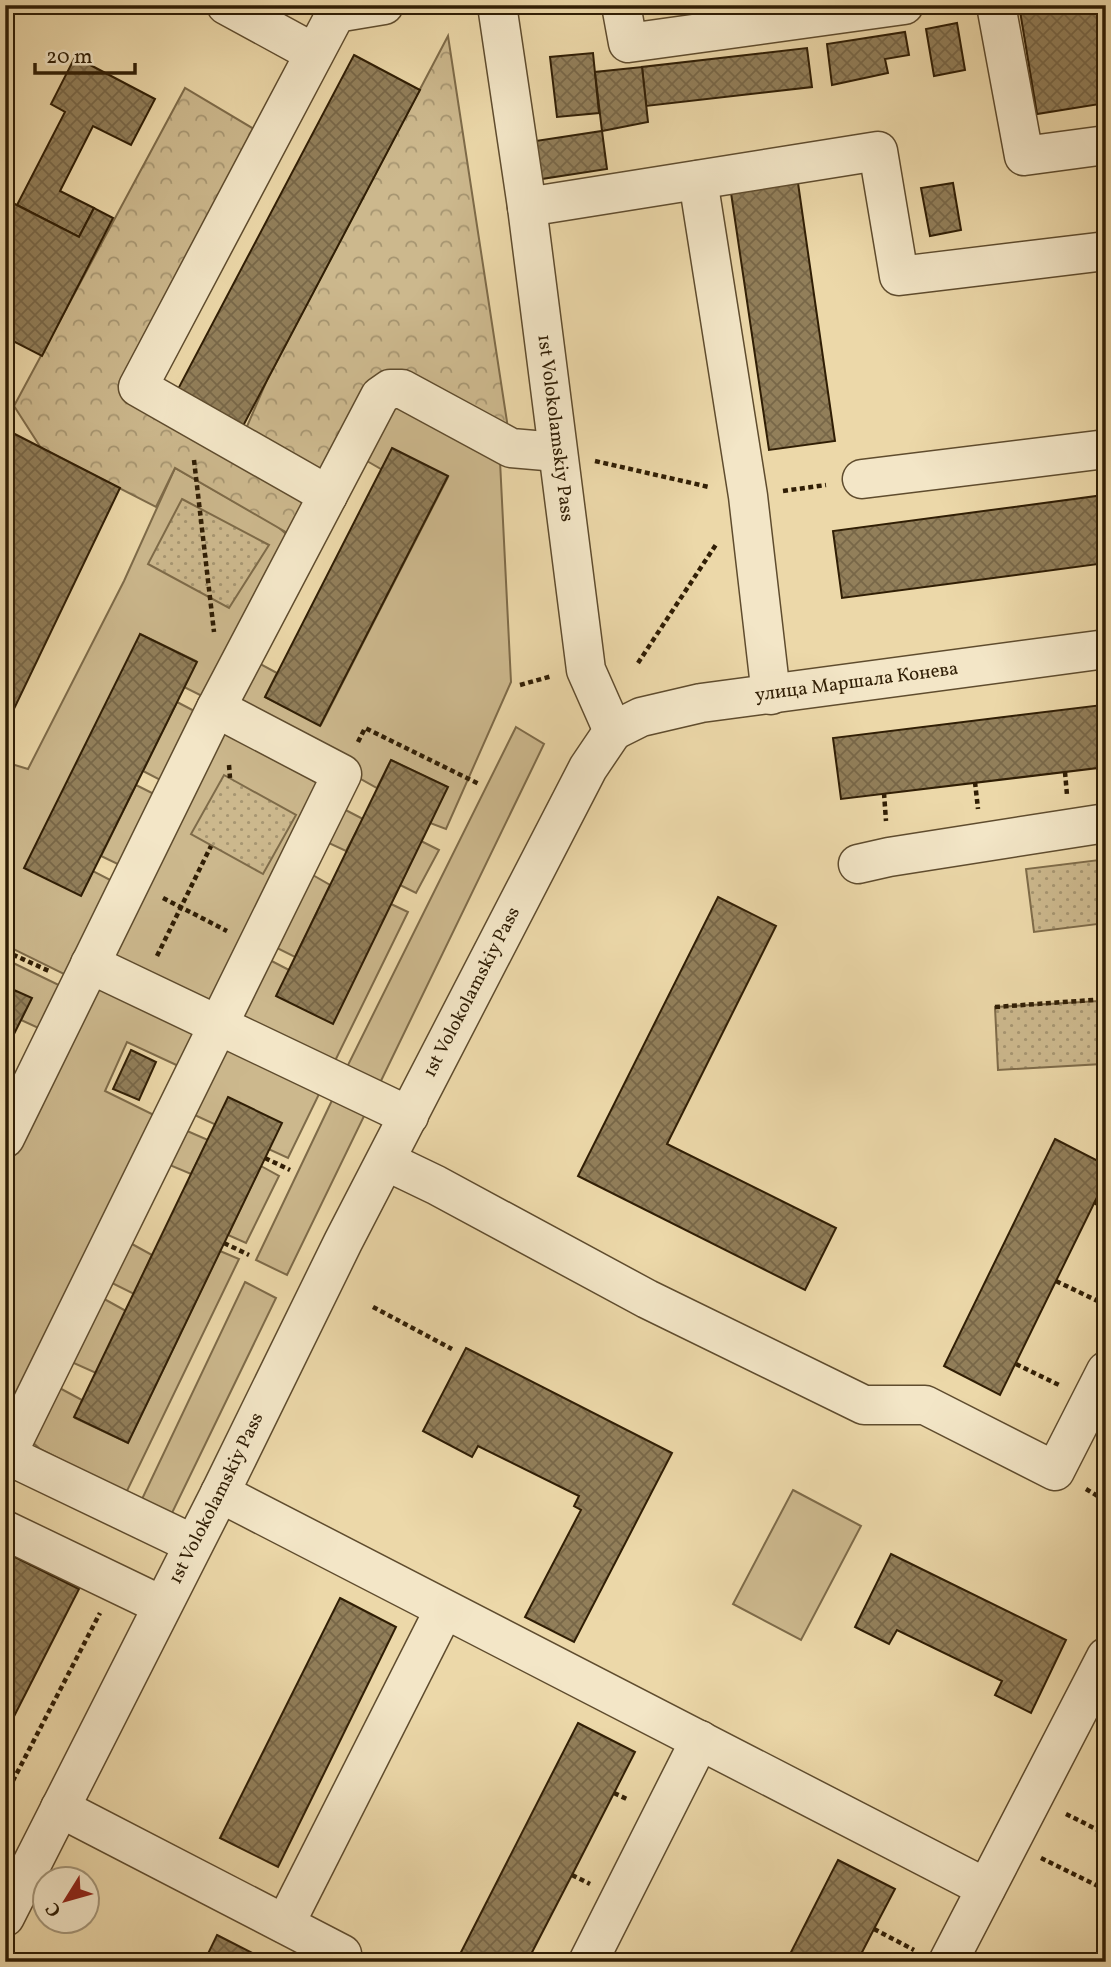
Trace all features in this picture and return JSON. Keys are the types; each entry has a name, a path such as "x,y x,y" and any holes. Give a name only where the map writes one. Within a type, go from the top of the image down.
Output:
{"street":[{"path":"226,5 314,53"},
{"path":"328,495 138,387 314,53 334,9 384,5"},
{"name":"1st Volokolamskiy Pass","path":"5,1917 220,1493 343,1242 588,768 613,731 586,670 527,207 497,5"},
{"path":"621,5 628,43 904,5"},
{"path":"996,5 1024,156 1106,145"},
{"path":"527,207 878,151 899,276 1106,251"},
{"path":"698,180 748,496 771,695"},
{"path":"5,1138 216,708 380,396 390,389 402,389 511,448 557,452"},
{"path":"862,479 1106,449"},
{"name":"улица Маршала Конева","path":"613,731 640,717 701,703 1106,649"},
{"path":"193,1544 6,1454 342,774 216,708"},
{"path":"858,864 1106,823"},
{"path":"85,975 142,988 409,1116"},
{"path":"386,1161 648,1299 864,1405 925,1405 1055,1471 1106,1371"},
{"path":"220,1493 986,1888"},
{"path":"5,1530 161,1605"},
{"path":"285,1924 444,1610"},
{"path":"932,1956 986,1888 1106,1657"},
{"path":"588,1962 700,1740"},
{"path":"60,1808 342,1954 338,1962"}],"path":[{"path":"188,415 216,642"},
{"path":"557,452 748,496 862,479"},
{"path":"638,663 719,541"},
{"path":"520,685 553,676"},
{"path":"342,774 365,728 479,784"},
{"path":"142,988 211,846"},
{"path":"131,881 258,946"},
{"path":"5,951 85,975"},
{"path":"995,1007 1106,999"},
{"path":"265,1158 290,1170"},
{"path":"1094,1202 1106,1208"},
{"path":"224,1243 249,1255"},
{"path":"1056,1281 1106,1305"},
{"path":"373,1307 452,1349"},
{"path":"5,1796 116,1582"},
{"path":"1032,1798 1106,1834"},
{"path":"1010,1843 1106,1890"},
{"path":"874,1929 932,1956"}],"green space":[{"path":"448,36 511,448 402,389 303,542 175,468 156,507 41,448 14,406 185,88 269,138 138,387 239,445 267,380"},
{"path":"393,402 500,461 511,682 446,829 430,823 447,787 391,760 377,788 248,716 235,692 251,659 277,673 265,697 321,725 448,477 381,469 360,457"},
{"path":"175,468 277,526 285,533 287,547 208,699 184,687 196,661 140,634 81,896 93,871 118,884 72,978 5,945 5,762 28,769 124,581"},
{"path":"182,499 269,545 229,608 148,564"},
{"path":"177,702 202,715 168,784 143,771"},
{"path":"516,727 544,744 378,1087 346,1069"},
{"path":"216,729 311,768 322,786 214,1006 110,964"},
{"path":"224,775 296,815 263,874 191,834"},
{"path":"136,785 162,798 128,869 101,856"},
{"path":"334,804 363,819 346,851 318,838"},
{"path":"421,841 439,850 416,893 400,885"},
{"path":"1099,860 1106,923 1034,932 1026,869"},
{"path":"304,870 330,885 295,957 269,944"},
{"path":"391,904 408,912 331,1069 239,1016 262,956 289,970"},
{"path":"5,959 67,989 47,1032 21,1020 31,999 5,986"},
{"path":"100,987 194,1034 185,1069 127,1042 105,1091 160,1118 5,1427 5,1164 79,1008"},
{"path":"1099,1001 1102,1064 998,1070 995,1007"},
{"path":"230,1044 322,1088 288,1158 186,1111"},
{"path":"336,1092 367,1110 287,1275 256,1260"},
{"path":"178,1127 208,1140 191,1174 172,1166 165,1155"},
{"path":"261,1166 279,1176 246,1243 228,1235"},
{"path":"132,1244 152,1255 134,1294 106,1280 118,1254"},
{"path":"220,1251 239,1259 126,1493 40,1449 30,1440 54,1385 82,1400 75,1418 128,1443"},
{"path":"245,1282 276,1298 172,1513 142,1499"},
{"path":"97,1295 126,1311 96,1373 67,1360"},
{"path":"793,1490 861,1526 801,1640 733,1604"}],"building":[{"path":"682,5 729,5 683,12"},
{"path":"1019,5 1105,5 1106,103 1037,114"},
{"path":"957,23 965,70 934,76 926,29"},
{"path":"905,32 909,55 885,59 888,73 832,85 827,44"},
{"path":"807,48 812,87 646,106 642,67"},
{"path":"593,53 599,113 557,117 550,57"},
{"path":"354,55 420,90 243,426 177,391"},
{"path":"75,57 155,99 131,145 93,126 60,191 94,208 79,237 17,205 65,112 51,104"},
{"path":"642,67 648,122 602,131 595,72"},
{"path":"602,131 607,169 535,180 529,142"},
{"path":"797,176 835,441 769,450 730,186"},
{"path":"953,183 961,230 930,236 921,188"},
{"path":"5,199 79,237 94,208 113,218 42,356 5,337"},
{"path":"5,429 120,488 12,713 5,710"},
{"path":"392,448 448,476 320,726 265,697"},
{"path":"1104,495 1106,563 842,598 833,531"},
{"path":"140,634 197,662 81,896 24,868"},
{"path":"1102,705 1106,767 841,799 833,738"},
{"path":"391,760 448,787 333,1024 276,996"},
{"path":"718,897 776,926 667,1144 836,1228 805,1290 578,1176"},
{"path":"5,986 32,998 5,1052"},
{"path":"131,1050 156,1062 139,1100 113,1089"},
{"path":"228,1097 282,1123 128,1443 74,1417"},
{"path":"1055,1139 1106,1165 1106,1179 1000,1395 944,1366"},
{"path":"466,1348 672,1453 574,1642 525,1617 581,1510 574,1506 579,1496 478,1446 472,1457 423,1431"},
{"path":"5,1552 79,1589 5,1734"},
{"path":"891,1554 1066,1640 1031,1713 995,1695 1002,1681 897,1630 889,1644 855,1627"},
{"path":"340,1598 396,1627 278,1867 220,1838"},
{"path":"578,1723 635,1752 527,1962 456,1962"},
{"path":"838,1860 895,1889 857,1962 786,1962"},
{"path":"217,1935 270,1962 204,1962"}]}
